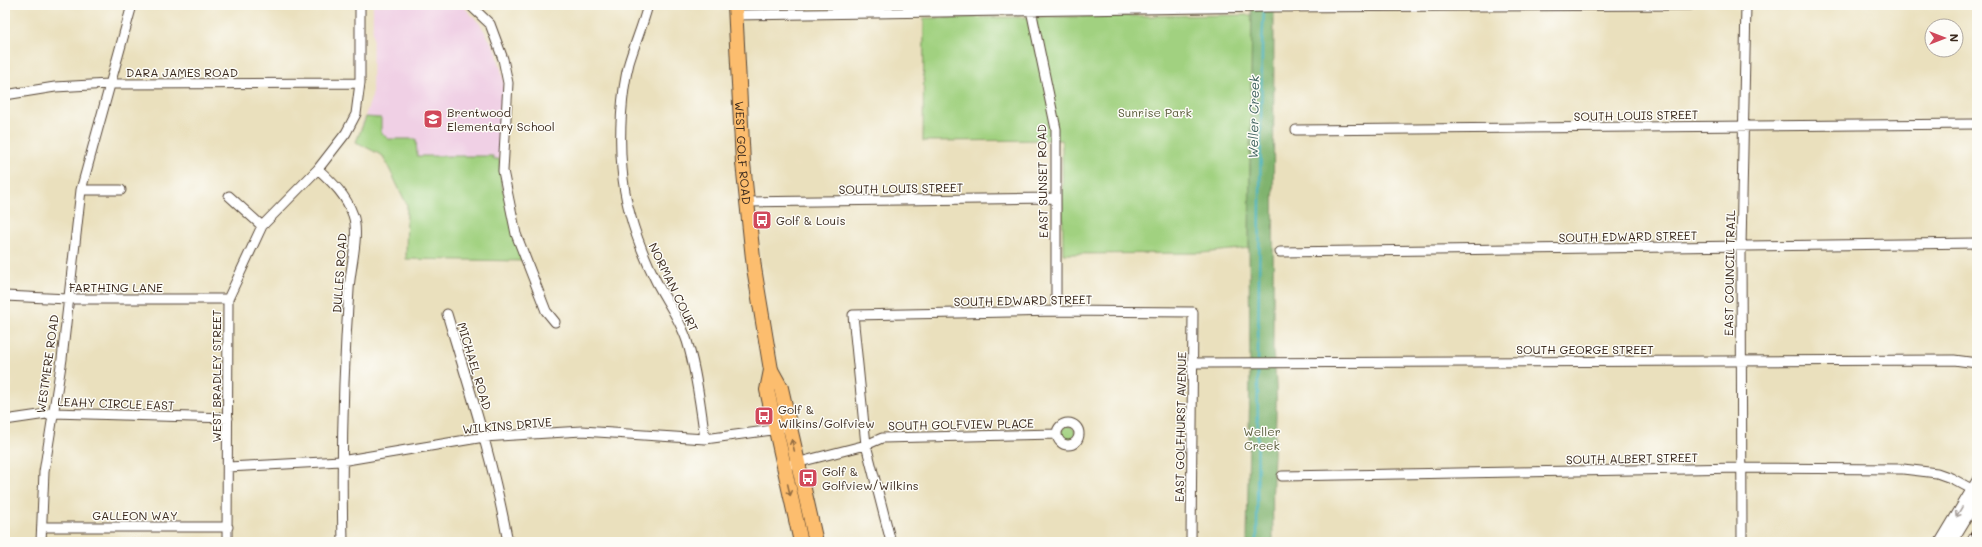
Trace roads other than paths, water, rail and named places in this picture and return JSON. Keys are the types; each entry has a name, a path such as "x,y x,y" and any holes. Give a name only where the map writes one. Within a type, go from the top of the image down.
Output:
{"main road":[{"name":"WEST GOLF ROAD","path":"735,10 740,127 758,292 771,370 781,388 816,542"},
{"name":"WEST GOLF ROAD","path":"771,370 767,390 801,542"}],"street":[{"name":"WESTMERE ROAD","path":"41,542 44,472 62,359 82,190 109,84 132,5"},
{"path":"318,169 346,133 356,114 360,83 360,5"},
{"path":"470,5 490,24 503,59 508,83 503,172 516,234 546,311 555,322"},
{"name":"NORMAN COURT","path":"648,5 629,64 621,119 622,169 628,203 642,251 657,283 676,316 687,341 705,439"},
{"path":"735,10 1691,5"},
{"name":"EAST COUNCIL TRAIL","path":"1742,542 1740,361 1746,5"},
{"name":"EAST SUNSET ROAD","path":"1030,8 1056,129 1056,310"},
{"name":"DARA JAMES ROAD","path":"5,95 55,87 109,84 360,83"},
{"name":"SOUTH LOUIS STREET","path":"1296,130 1977,124"},
{"name":"WEST BRADLEY STREET","path":"228,542 228,299 262,226 318,169"},
{"name":"DULLES ROAD","path":"318,169 340,190 353,216 354,231 349,290 341,461 343,542"},
{"path":"82,190 121,190"},
{"path":"229,196 262,226"},
{"name":"SOUTH LOUIS STREET","path":"747,202 1055,198"},
{"name":"SOUTH EDWARD STREET","path":"1280,252 1977,243"},
{"name":"FARTHING LANE","path":"5,296 68,299 228,299"},
{"name":"SOUTH EDWARD STREET","path":"866,445 853,315 1056,310 1193,312"},
{"name":"EAST GOLFHURST AVENUE","path":"1191,542 1193,312"},
{"name":"MICHAEL ROAD","path":"447,314 500,496 508,542"},
{"name":"SOUTH GEORGE STREET","path":"1192,363 1247,364 1954,360 1977,363"},
{"name":"LEAHY CIRCLE EAST","path":"5,420 53,413 228,418"},
{"name":"WILKINS DRIVE","path":"228,468 341,461 484,437 582,430 705,439 789,427"},
{"name":"SOUTH GOLFVIEW PLACE","path":"783,466 866,445 882,438 1057,434"},
{"path":"866,445 891,542"},
{"name":"SOUTH ALBERT STREET","path":"1282,476 1742,468 1902,469 1924,471 1951,478 1976,491"},
{"path":"1941,542 1976,491"},
{"path":"1951,542 1976,491"},
{"name":"GALLEON WAY","path":"42,527 228,527"}],"waterway":[{"name":"Weller Creek","path":"1258,360 1262,45 1264,9"},
{"name":"Weller Creek","path":"1257,542 1258,365"}],"railway":[{"path":"1967,542 1977,526"}],"place":[{"name":"Brentwood Elementary School","path":"433,119"},
{"name":"Golf & Louis","path":"762,220"},
{"name":"Golf & Wilkins/Golfview","path":"764,416"},
{"name":"Golf & Golfview/Wilkins","path":"808,478"}],"park label":[{"name":"Sunrise Park","path":"1155,112"}]}
